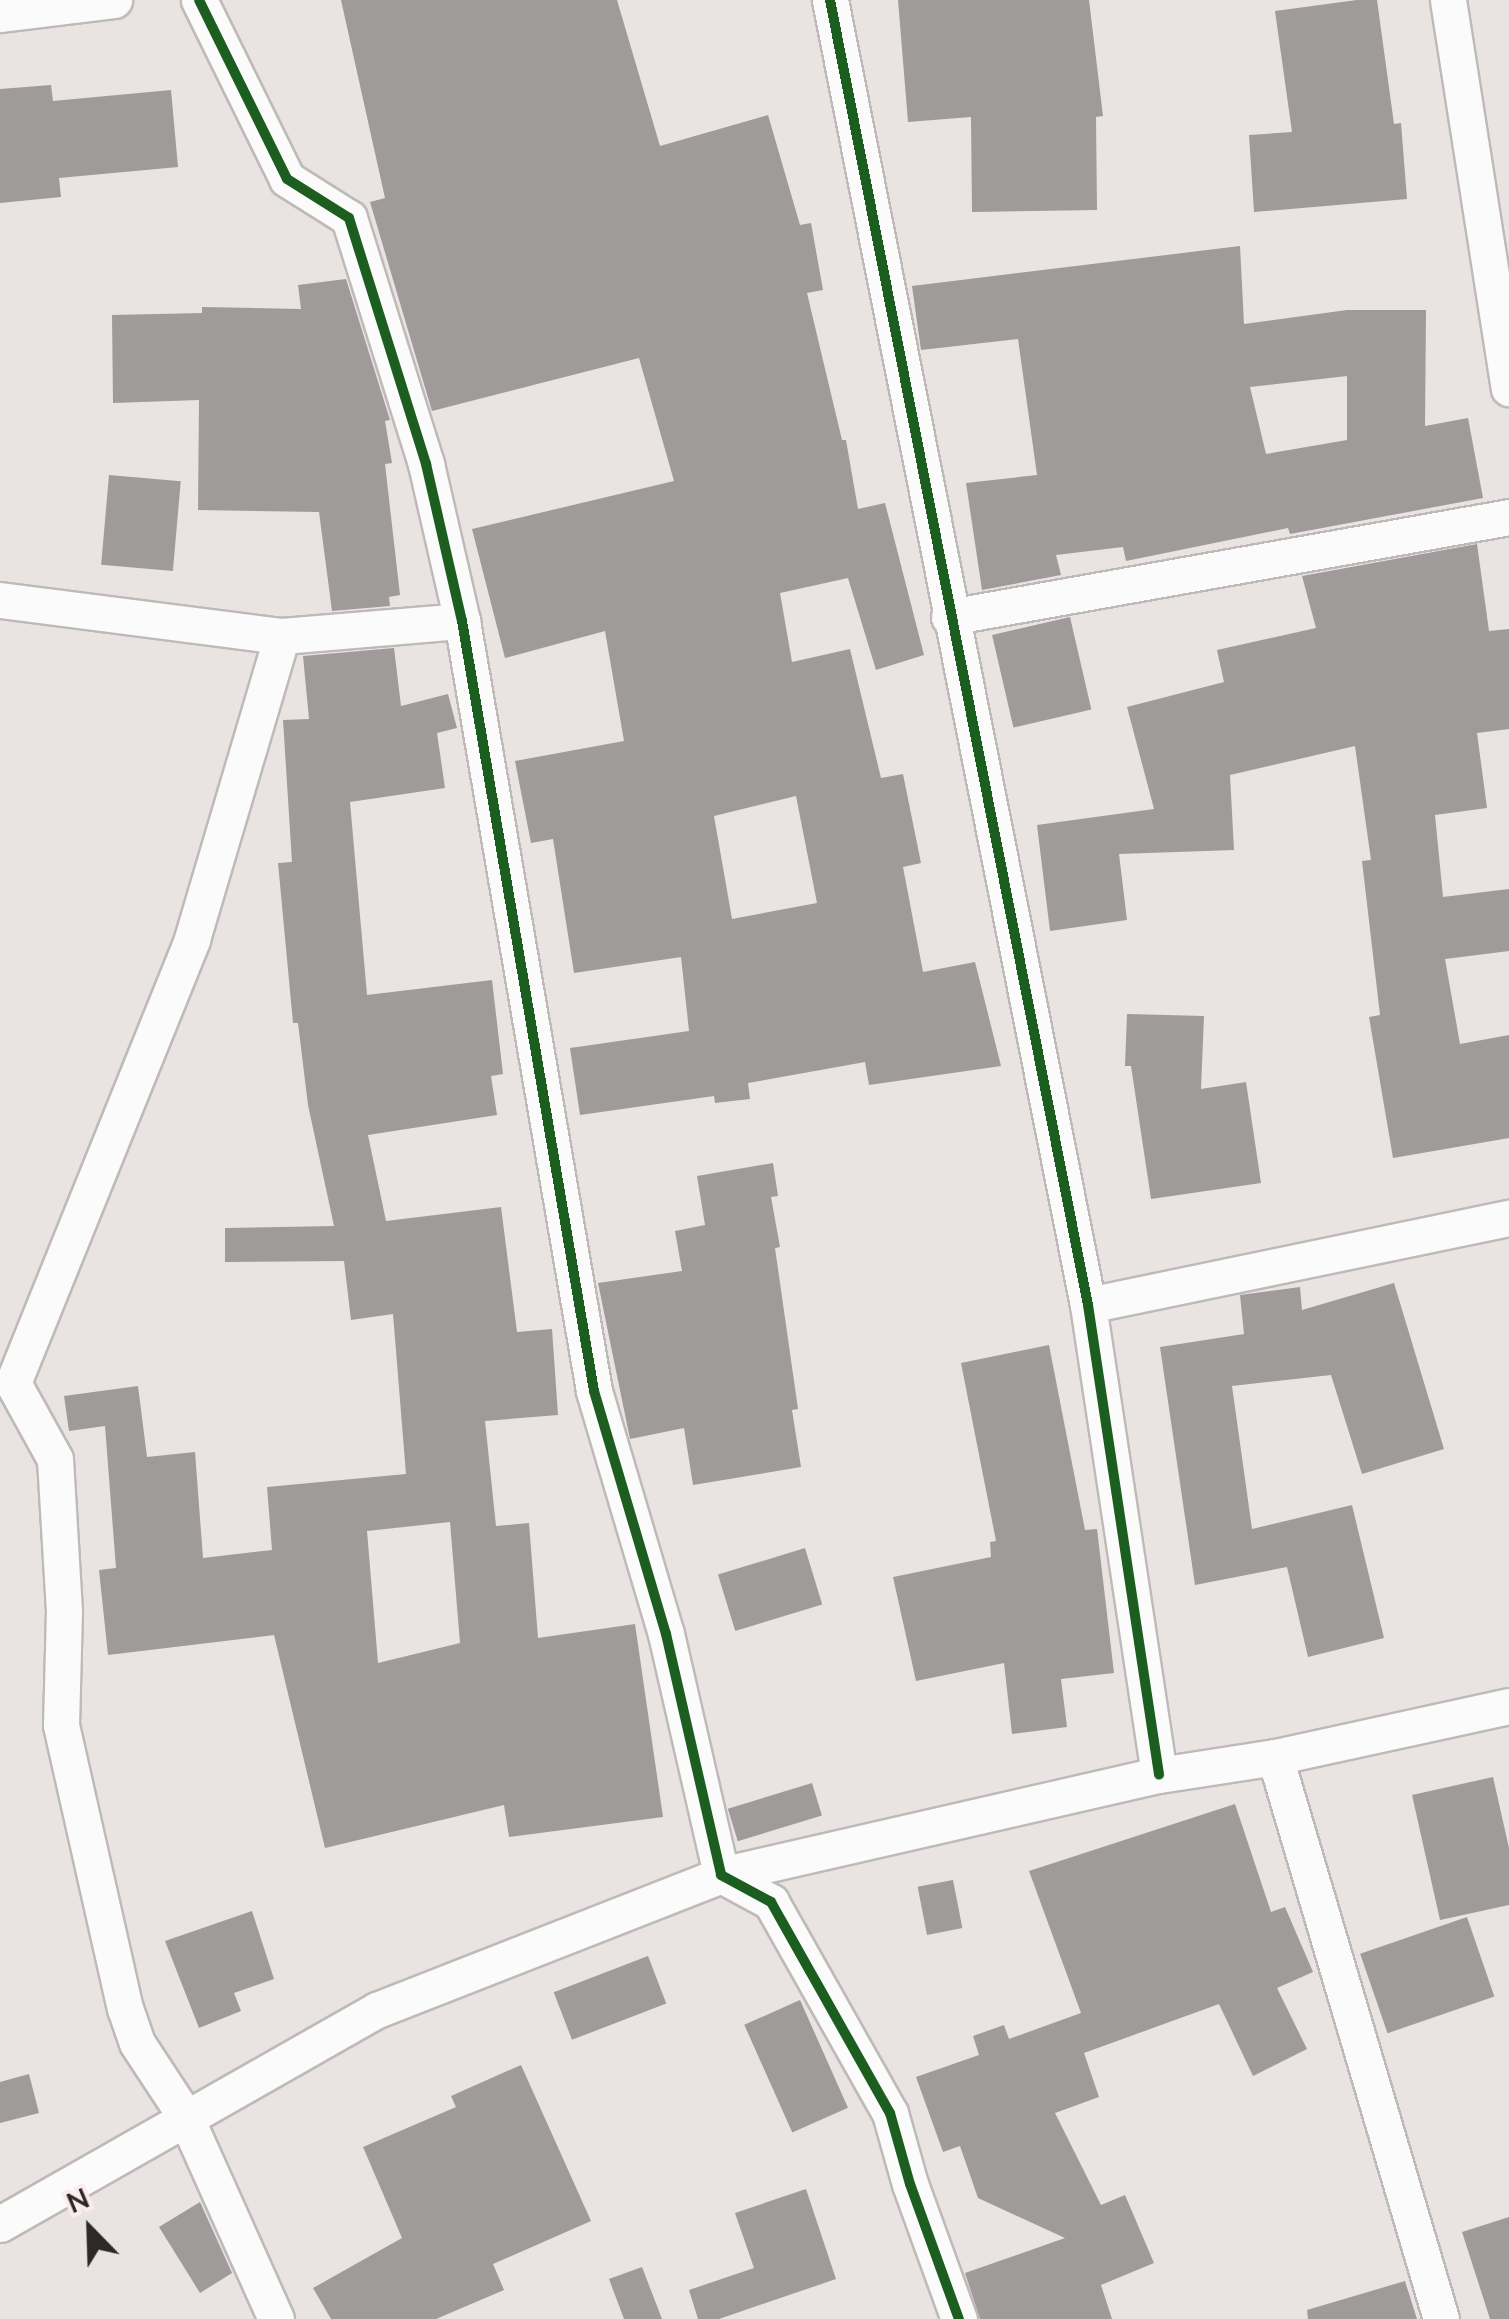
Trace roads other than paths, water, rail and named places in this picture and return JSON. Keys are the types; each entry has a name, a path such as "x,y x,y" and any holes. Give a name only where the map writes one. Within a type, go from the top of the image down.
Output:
{"street":[{"path":"0,14 114,0"},
{"path":"199,0 287,179 349,218 426,464 462,621 594,1391 666,1634 721,1875 771,1902 890,2112 910,2184 959,2319"},
{"path":"830,0 1088,1306 1159,1774"},
{"path":"1448,0 1509,388"},
{"path":"949,617 1509,517"},
{"path":"0,600 282,636 462,621"},
{"path":"276,2319 184,2116 137,2043 125,2010 61,1725 64,1611 55,1459 13,1384 192,940 282,636"},
{"path":"1088,1306 1509,1218"},
{"path":"0,2224 184,2116 377,2010 721,1875 1159,1774 1275,1758 1509,1706"},
{"path":"1275,1758 1440,2319"}]}
